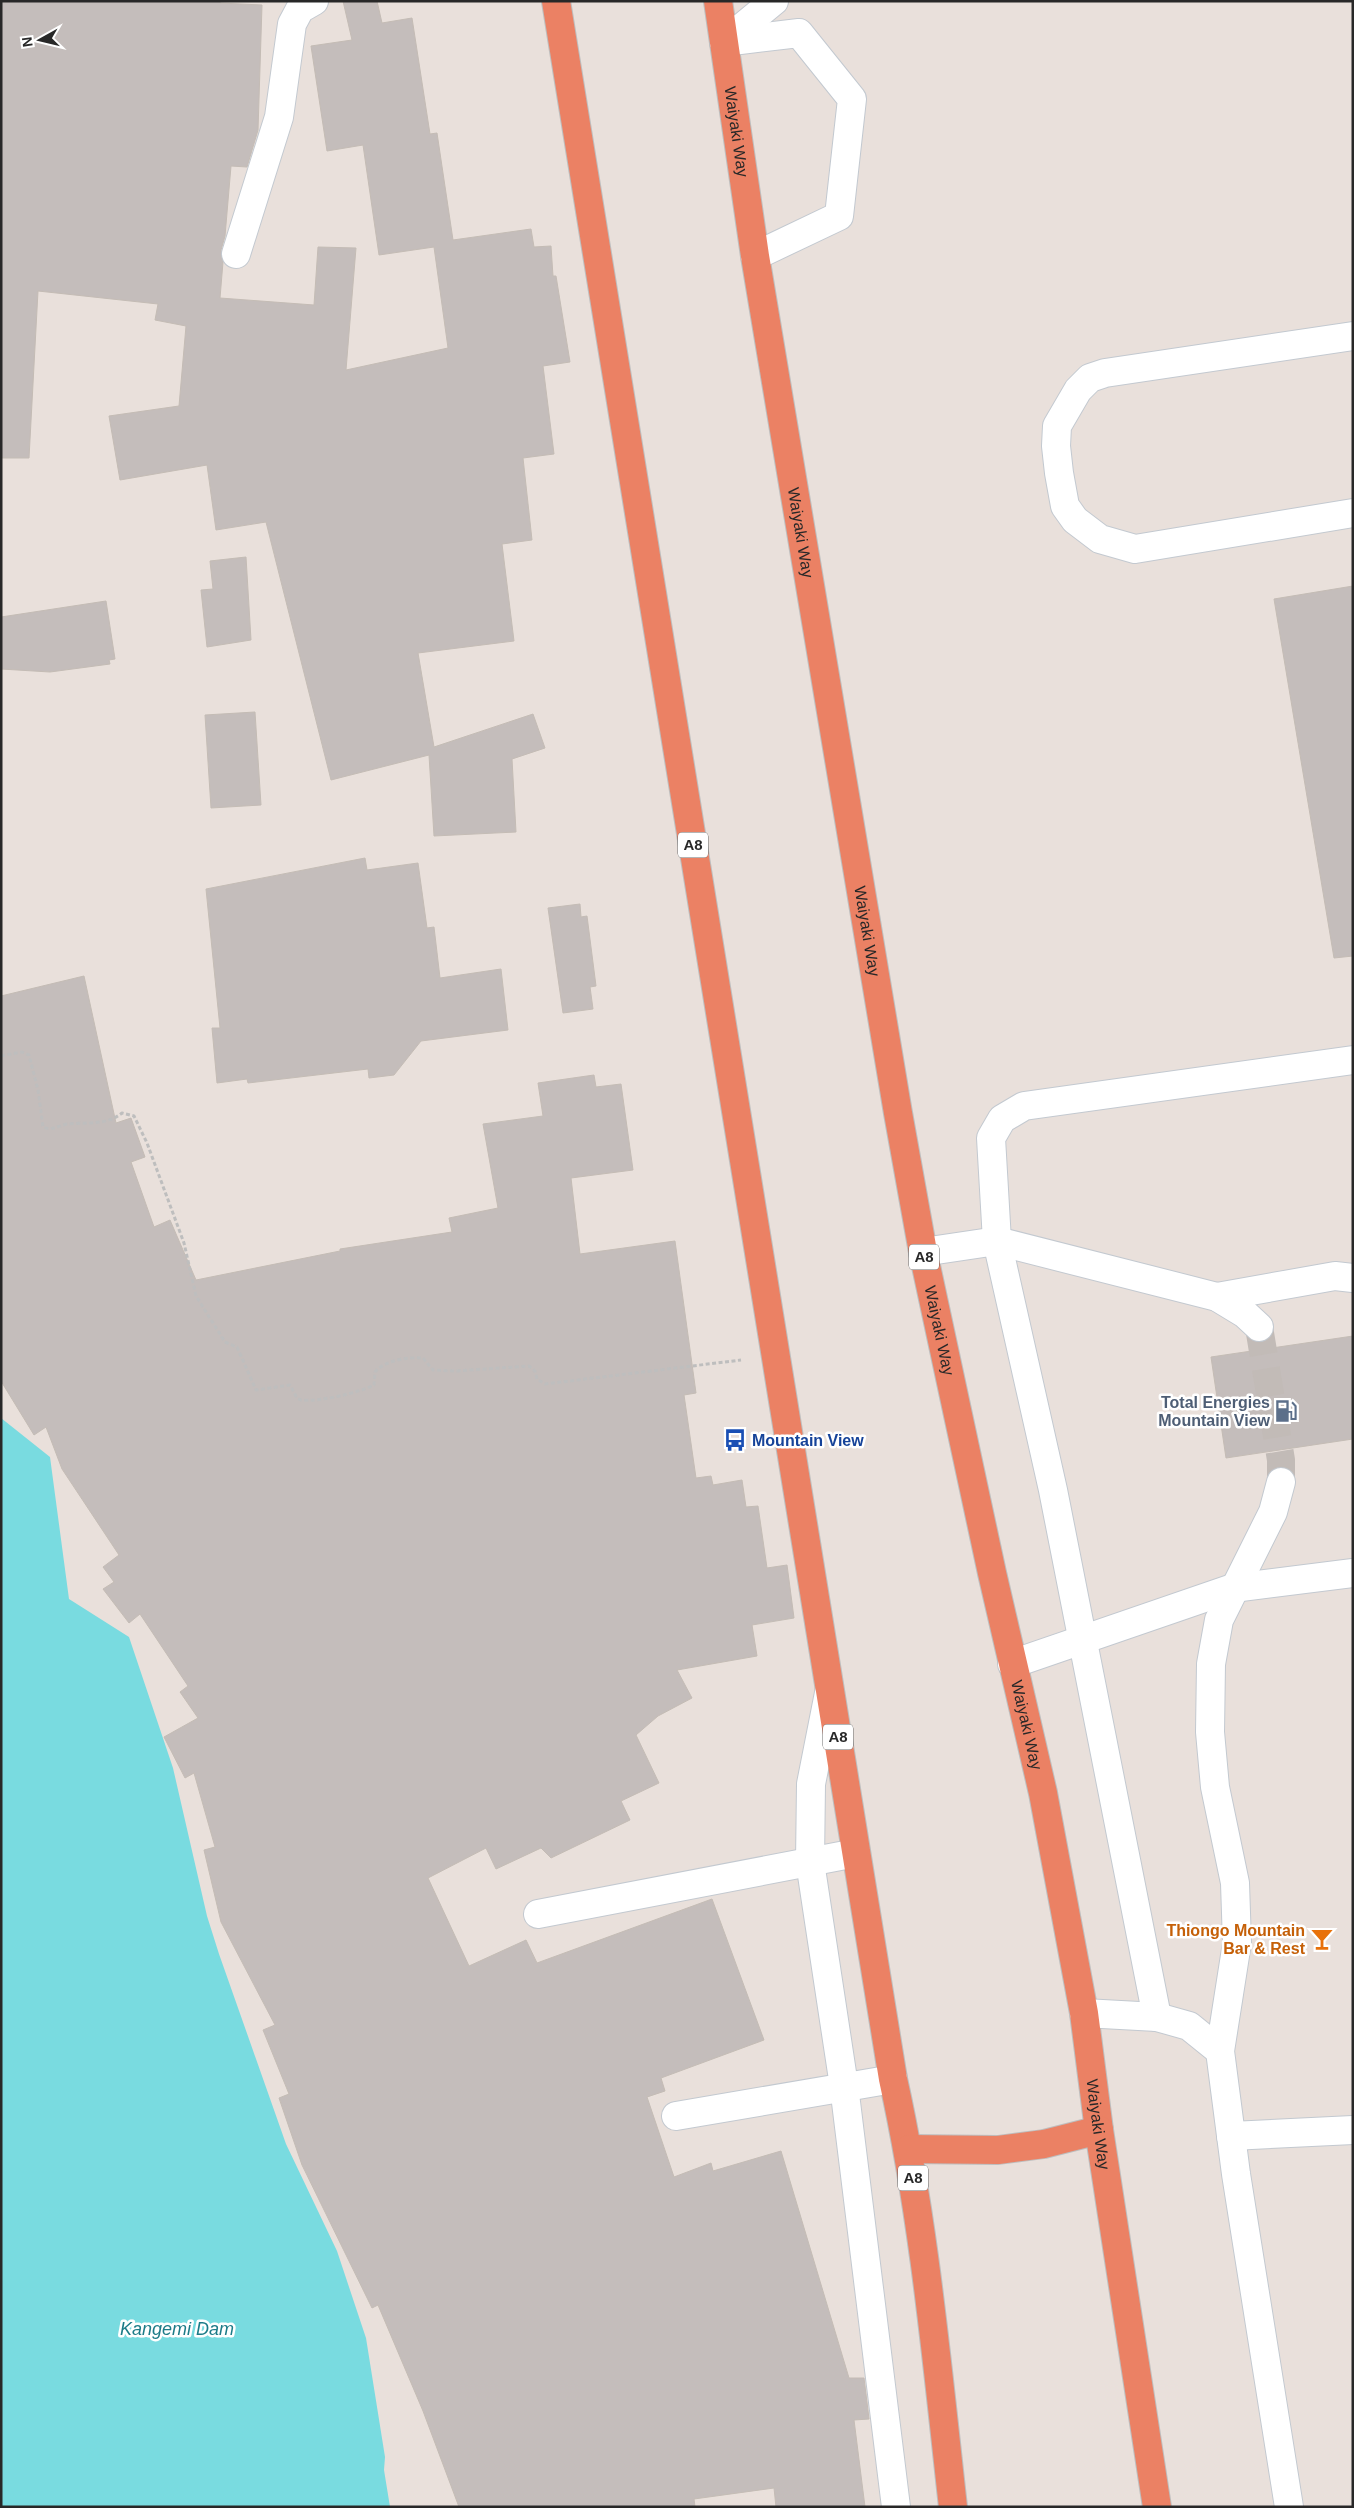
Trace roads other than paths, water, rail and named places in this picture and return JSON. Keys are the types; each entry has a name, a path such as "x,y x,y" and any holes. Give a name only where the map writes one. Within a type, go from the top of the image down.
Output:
{"highway":[{"name":"A8","path":"556,1 893,2079 909,2149 931,2310 953,2507"},
{"name":"Waiyaki Way","path":"718,1 755,256 923,1252 1012,1664 1043,1794 1084,2012 1099,2130 1157,2507"},
{"path":"909,2149 998,2150 1044,2144 1099,2130"}],"street":[{"path":"236,254 279,117 292,24 300,9 314,1"},
{"path":"724,42 774,1"},
{"path":"724,42 799,33 852,99 839,216 755,256"},
{"path":"1353,336 1105,373 1090,378 1078,390 1057,426 1056,446 1065,506 1076,520 1100,539 1135,549 1353,513"},
{"path":"1157,2017 1053,1490 997,1241 991,1138 1002,1118 1024,1106 1353,1060"},
{"path":"923,1252 997,1241 1216,1297 1245,1314 1259,1327"},
{"path":"1216,1297 1336,1276 1353,1278"},
{"path":"1282,1482 1273,1512 1233,1588 1219,1620 1211,1664 1210,1732 1215,1787 1235,1883 1237,1943 1220,2051 1231,2136 1289,2507"},
{"path":"1012,1664 1233,1588 1353,1573"},
{"path":"830,1689 811,1784 810,1862 844,2086 896,2507"},
{"path":"538,1914 856,1852"},
{"path":"1084,2012 1157,2017 1189,2026 1220,2051"},
{"path":"676,2116 893,2079"},
{"path":"1231,2136 1353,2130"}],"water":[{"name":"Kangemi Dam","path":"1,1418 50,1457 69,1599 129,1637 173,1768 207,1916 219,1954 286,2144 337,2251 366,2338 385,2457 384,2470 390,2507 1,2507"}],"tunnel":[{"path":"1259,1327 1281,1460 1281,1482"}],"place":[{"name":"Total Energies Mountain View","path":"1286,1411"},
{"name":"Mountain View","path":"735,1440"},
{"name":"Thiongo Mountain Bar & Rest","path":"1322,1939"}]}
